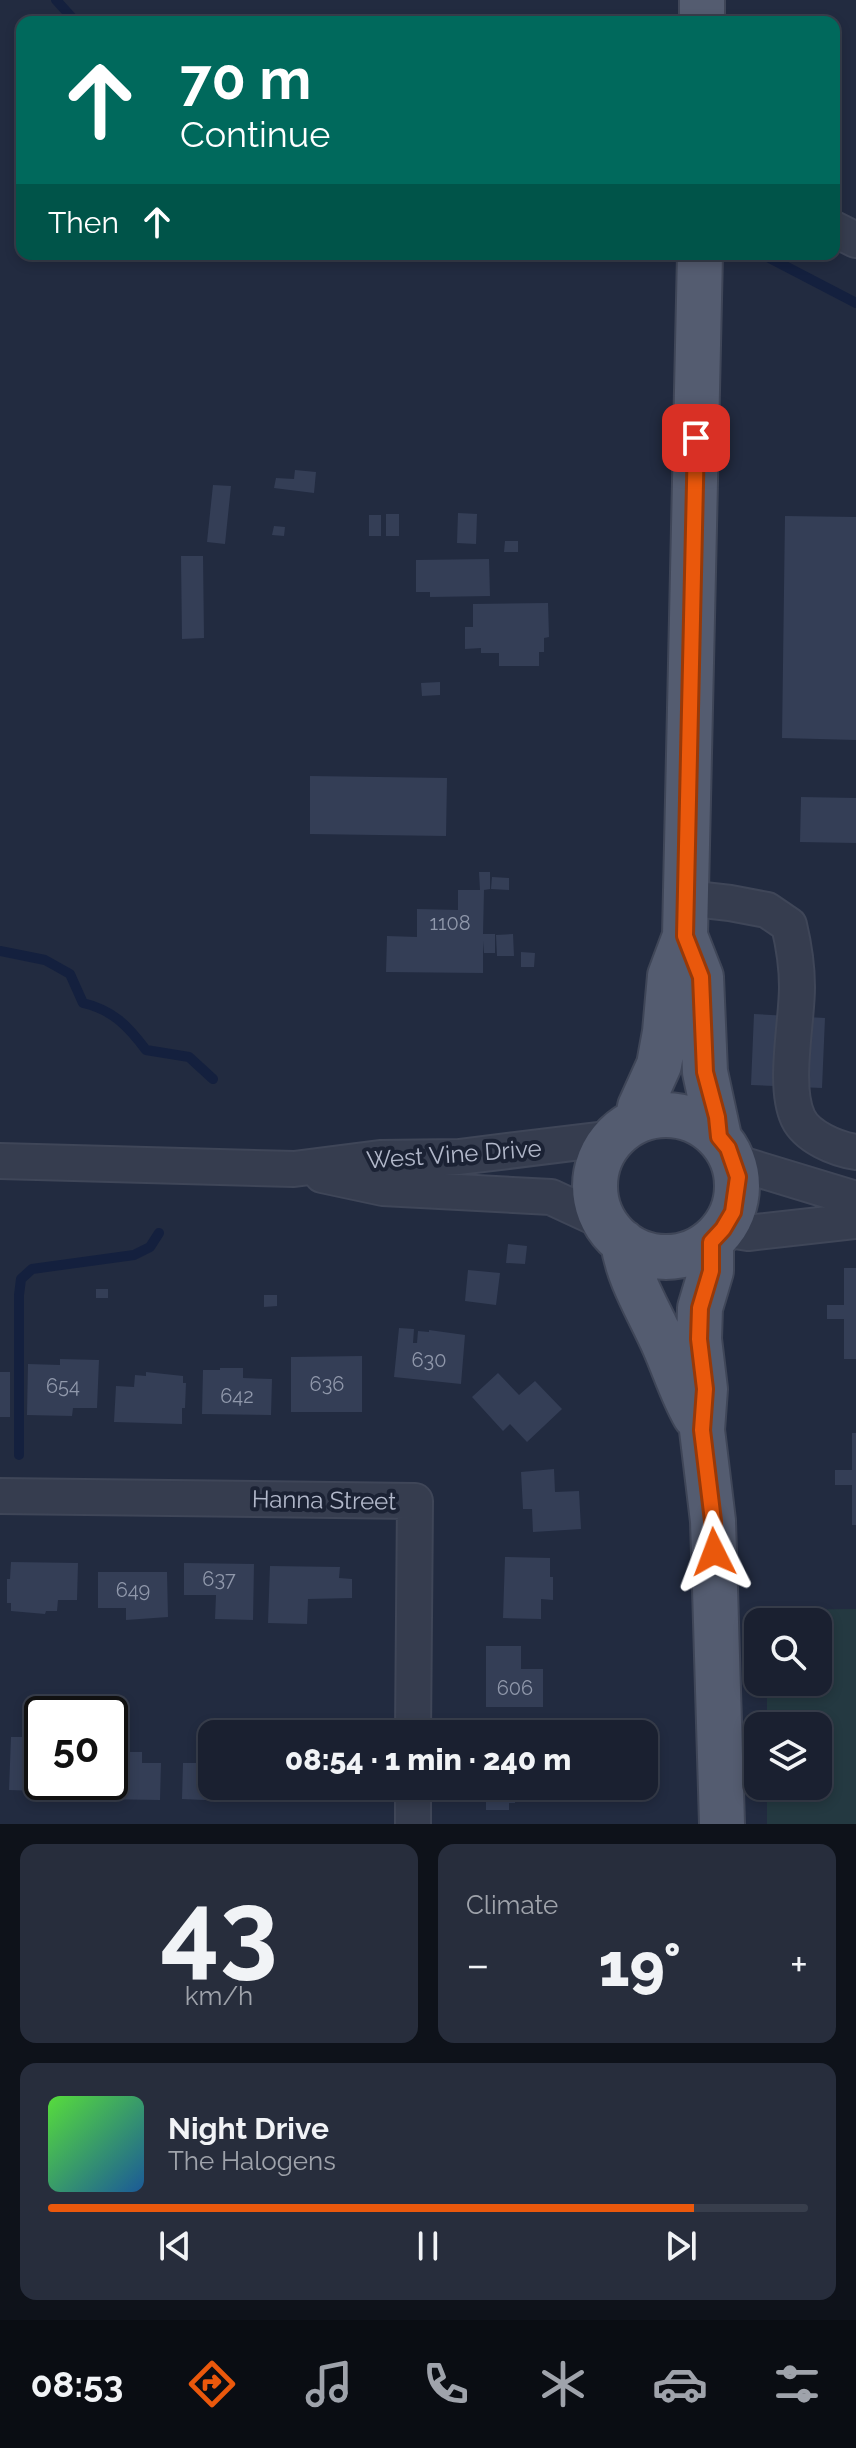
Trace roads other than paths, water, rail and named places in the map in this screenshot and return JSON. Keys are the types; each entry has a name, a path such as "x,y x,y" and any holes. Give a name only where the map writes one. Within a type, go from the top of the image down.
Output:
{"main road":[{"path":"700,260 686,917 670,976 659,1065 626,1130 604,1150 597,1167 595,1186 597,1205 614,1232 681,1390 702,1430"},
{"path":"614,1232 644,1252 667,1256 691,1253 717,1236 733,1212 738,1177 726,1149 705,1072 701,977 686,917"},
{"path":"626,1130 674,1116 700,1125 726,1149"},
{"path":"717,1236 700,1308 699,1339 705,1389 702,1430 713,1521 722,1824"}],"street":[{"path":"686,917 730,903 767,910 789,925 795,949 797,989 792,1099 799,1121 820,1140 856,1152"},
{"name":"West Vine Drive","path":"0,1161 294,1169 380,1158 459,1157 626,1130"},
{"path":"726,1149 856,1199"},
{"name":"West Vine Drive","path":"294,1169 383,1188 551,1197 614,1232"},
{"path":"717,1236 856,1221"},
{"name":"Hanna Street","path":"0,1496 415,1501 413,1720"},
{"path":"413,1800 413,1824"}],"waterway":[{"path":"56,0 71,16"},
{"path":"774,260 856,303"},
{"path":"0,951 45,960 70,974 83,1003 119,1020 146,1050 189,1057 213,1079"},
{"path":"19,1455 21,1279 32,1269 134,1255 150,1247 159,1233"}]}
